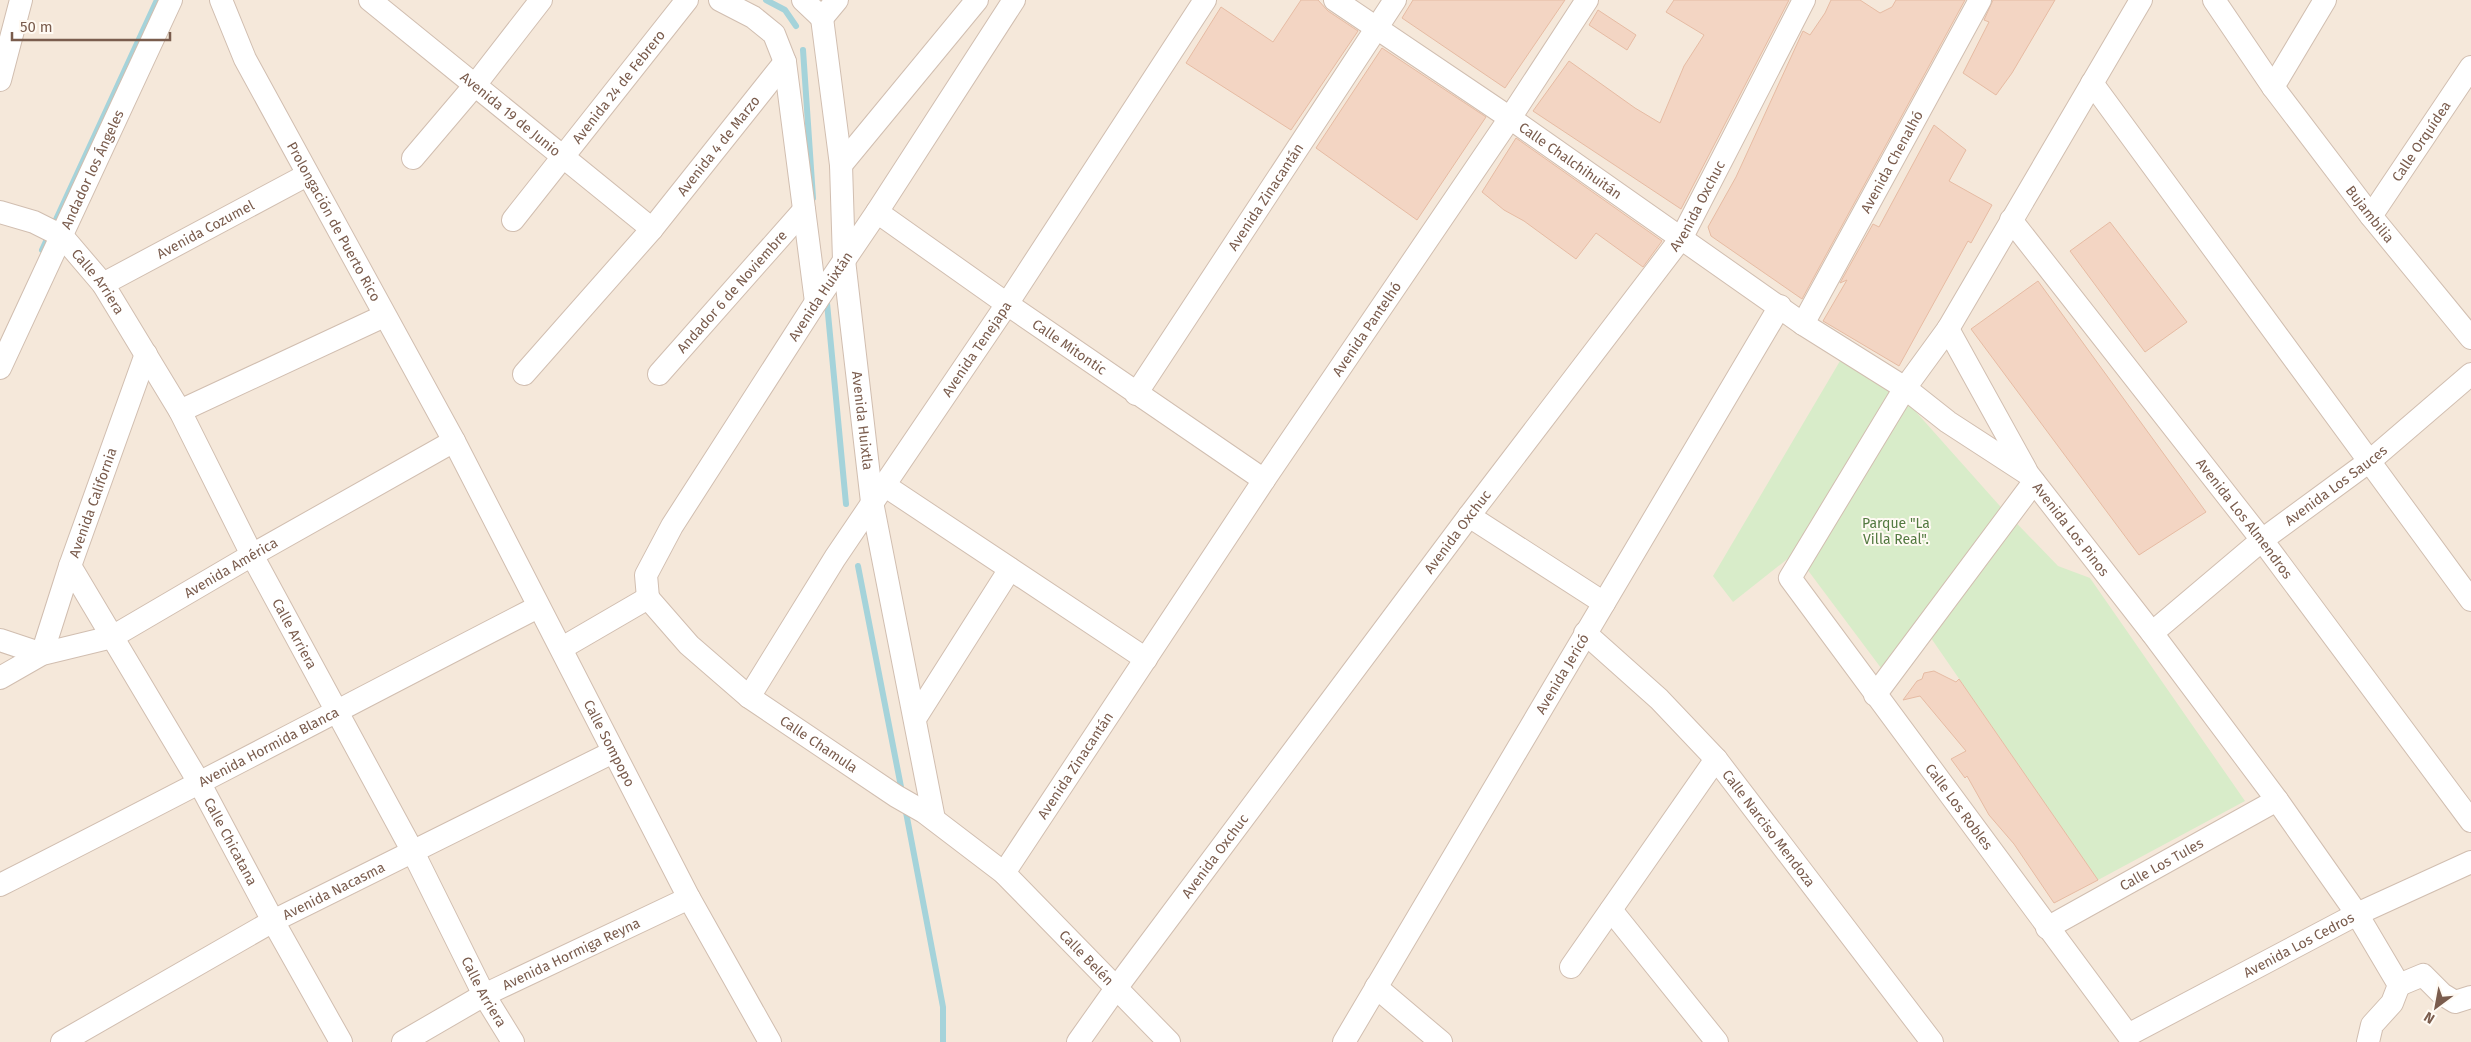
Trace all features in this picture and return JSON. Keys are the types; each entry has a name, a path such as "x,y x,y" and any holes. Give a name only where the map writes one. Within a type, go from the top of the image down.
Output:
{"street":[{"path":"0,80 21,0"},
{"name":"Andador los Ángeles","path":"0,368 50,229 171,0"},
{"name":"Prolongación de Puerto Rico","path":"221,0 245,59 384,316 454,440"},
{"name":"Avenida 19 de Junio","path":"370,0 393,7 475,85 652,229"},
{"path":"413,158 475,85 541,0"},
{"name":"Avenida 24 de Febrero","path":"513,220 687,0"},
{"path":"720,0 753,17 774,34 785,62 816,302"},
{"path":"803,0 822,18 837,0"},
{"path":"841,165 977,0"},
{"name":"Avenida Huixtán","path":"648,598 646,574 672,526 1014,0"},
{"name":"Avenida Tenejapa","path":"750,697 878,494 1007,304 1205,0"},
{"name":"Calle Chalchihuitán","path":"1335,0 1510,118 1803,324"},
{"name":"Avenida Zinacantán","path":"1136,394 1395,0"},
{"name":"Avenida Pantelhó","path":"1146,660 1264,480 1510,118 1587,0"},
{"name":"Avenida Oxchuc","path":"1078,1042 1116,987 1469,516 1682,238 1804,0"},
{"name":"Avenida Chenalhó","path":"1803,324 1980,0"},
{"path":"1905,388 1948,329 2141,0"},
{"name":"Bujambilia","path":"2214,0 2272,87 2371,216 2471,338"},
{"path":"2272,87 2325,0"},
{"name":"Avenida Huixtla","path":"822,18 841,165 844,260 878,494 916,717 929,815"},
{"name":"Avenida 4 de Marzo","path":"524,374 652,229 785,62"},
{"name":"Calle Orquídea","path":"2371,216 2468,78"},
{"path":"2092,83 2371,460 2471,600"},
{"name":"Avenida Cozumel","path":"104,284 307,175"},
{"name":"Andador 6 de Noviembre","path":"659,374 804,210"},
{"path":"0,212 50,229"},
{"name":"Calle Mitontic","path":"877,212 1136,394 1264,480"},
{"name":"Avenida Los Almendros","path":"2011,220 2262,540 2471,820"},
{"name":"Calle Arriera","path":"50,229 104,284 180,411 252,555 338,710 413,852 484,995 512,1042"},
{"name":"Avenida Jericó","path":"1344,1042 1780,306"},
{"path":"180,411 384,316"},
{"name":"Avenida Los Pinos","path":"1803,324 1905,388 1948,422 2031,478 2152,633 2276,800 2357,914 2399,984"},
{"path":"1875,695 2031,478 1948,329"},
{"name":"Avenida California","path":"42,654 70,566 146,354"},
{"name":"Avenida Los Sauces","path":"2152,633 2262,540 2371,460 2471,374"},
{"name":"Calle Los Robles","path":"1905,388 1790,578 2128,1035"},
{"name":"Avenida América","path":"0,678 42,654 112,637 454,440"},
{"name":"Calle Sompopo","path":"454,440 538,607 562,648 613,752 766,1041"},
{"path":"878,494 1010,569 1146,660"},
{"path":"1469,516 1604,603"},
{"name":"Calle Chicatana","path":"70,566 200,784 273,921 341,1042"},
{"path":"916,717 1010,569"},
{"path":"562,648 648,598"},
{"name":"Calle Chamula","path":"648,598 689,645 750,697 896,796 929,815 1004,873"},
{"name":"Avenida Hormida Blanca","path":"0,885 200,784 338,710 538,607"},
{"name":"Calle Narciso Mendoza","path":"1585,633 1659,699 1716,759 1932,1042"},
{"path":"0,640 42,654"},
{"name":"Avenida Zinacantán","path":"1004,873 1146,660"},
{"name":"Avenida Nacasma","path":"62,1042 273,921 613,752"},
{"path":"1571,968 1716,759"},
{"name":"Calle Los Tules","path":"2047,928 2276,800"},
{"name":"Avenida Los Cedros","path":"2128,1035 2357,914 2471,862"},
{"name":"Calle Belén","path":"1004,873 1168,1042"},
{"name":"Avenida Hormiga Reyna","path":"403,1042 484,995 689,898"},
{"path":"1611,910 1717,1042"},
{"path":"2368,1042 2372,1025 2392,1003 2399,984 2423,975 2442,994 2455,1002 2471,997"},
{"path":"1376,987 1441,1042"}],"shaded area":[{"path":"0,0 2471,0 2471,1042 0,1042"}],"green space":[{"name":"Parque \"La Villa Real\".","path":"1840,361 1892,385 1999,505 2058,566 2090,578 2245,801 2098,880 1922,625 1884,672 1795,553 1733,602 1713,576"}],"building":[{"path":"1301,0 1318,0 1328,11 1358,31 1291,130 1186,63 1221,7 1273,42"},
{"path":"1413,0 1565,0 1505,88 1402,18"},
{"path":"1674,0 1789,0 1681,209 1533,111 1569,61 1635,108 1660,123 1684,66 1704,35 1666,12"},
{"path":"1831,0 1860,0 1880,13 1892,7 1896,0 1965,0 1802,299 1711,236 1708,227 1736,177 1803,31 1810,35 1825,13"},
{"path":"1993,0 2055,0 2012,73 1996,95 1963,73 1989,22 1984,20"},
{"path":"1598,10 1636,35 1627,50 1589,25"},
{"path":"1382,48 1486,117 1417,220 1316,148"},
{"path":"1934,125 1966,150 1949,181 1992,205 1971,243 1968,241 1899,366 1823,321 1847,280 1840,283 1873,224 1879,227"},
{"path":"1516,138 1662,241 1643,267 1596,233 1576,259 1524,221 1504,210 1482,192"},
{"path":"2110,222 2187,322 2145,352 2070,251"},
{"path":"2038,281 2206,512 2139,555 1971,329"},
{"path":"1934,671 1956,682 1959,679 2098,880 2054,903 2014,844 1989,815 1967,776 1965,778 1951,759 1966,751 1920,696 1903,700 1917,681 1922,679 1924,673"}],"waterway":[{"path":"42,250 157,0"},
{"path":"766,0 785,10 796,26"},
{"path":"803,50 813,198"},
{"path":"827,303 846,504"},
{"path":"858,566 902,792"},
{"path":"905,807 943,1007 943,1042"}]}
